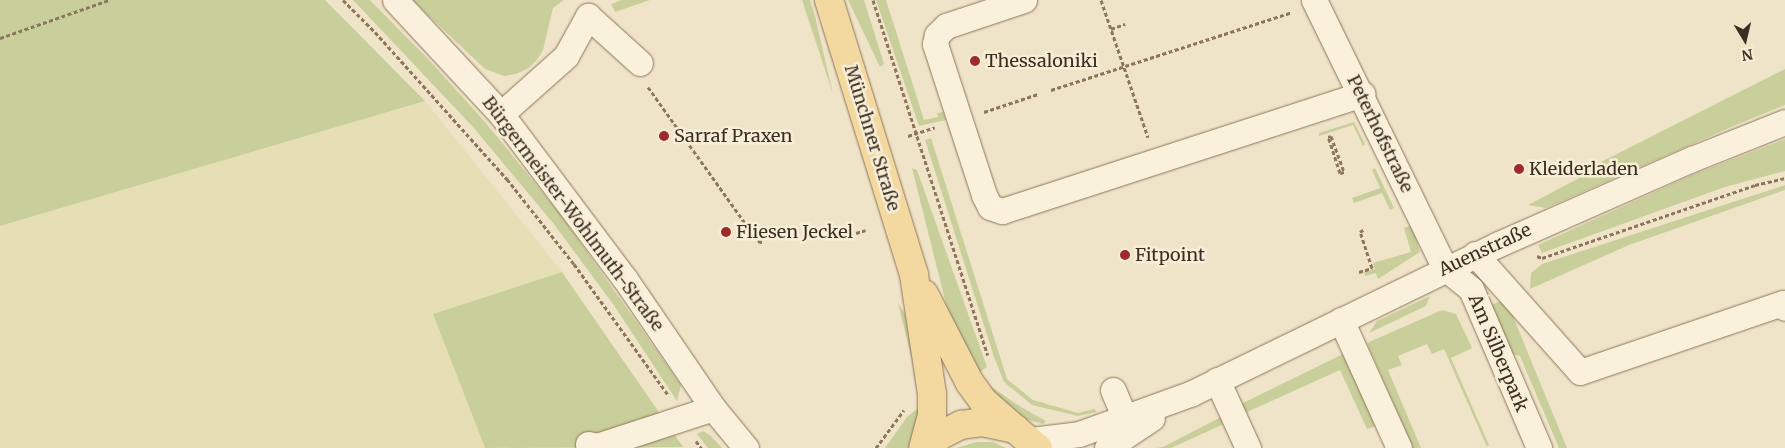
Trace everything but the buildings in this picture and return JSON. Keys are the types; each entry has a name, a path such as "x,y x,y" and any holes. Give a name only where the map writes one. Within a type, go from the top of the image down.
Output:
{"main road":[{"name":"Münchner Straße","path":"830,0 914,275 932,394 932,415 924,448"},
{"name":"Münchner Straße","path":"914,275 970,383 983,401 1028,439"},
{"path":"927,448 939,436 961,425 982,422 1028,439"}],"street":[{"name":"Bürgermeister-Wohlmuth-Straße","path":"395,0 501,114 626,279 713,408 746,445"},
{"path":"1024,0 946,26 937,35 935,44 984,195 990,207 1002,211 1362,94"},
{"name":"Peterhofstraße","path":"1315,2 1362,94 1445,268"},
{"path":"501,114 566,56 588,16 640,63"},
{"name":"Auenstraße","path":"1107,448 1192,393 1445,268 1692,159 1785,122"},
{"path":"1475,254 1580,372 1783,303 1785,308"},
{"name":"Am Silberpark","path":"1445,268 1471,289 1539,448"},
{"path":"1341,320 1399,448"},
{"path":"1217,380 1248,448"},
{"path":"1113,390 1125,418"},
{"name":"Auenstraße","path":"1028,439 1079,434 1192,393"},
{"path":"588,444 597,446 713,408"}],"path":[{"path":"0,38 109,0"},
{"path":"343,0 375,32 507,179 574,264 682,418"},
{"path":"873,0 989,358"},
{"path":"1101,0 1155,162"},
{"path":"1051,90 1315,2"},
{"path":"1111,29 1125,24"},
{"path":"640,63 650,92 758,241 764,243"},
{"path":"960,120 1038,94"},
{"path":"908,136 917,133"},
{"path":"682,137 687,134"},
{"path":"1331,136 1344,172 1340,174 1328,137 1331,136"},
{"path":"1499,244 1542,258 1755,185 1785,178"},
{"path":"725,195 730,195"},
{"path":"856,233 866,230"},
{"path":"1361,278 1359,272 1372,268 1360,232 1363,230"},
{"path":"876,448 908,404"}],"shaded area":[{"path":"425,101 562,272 433,314 485,448 0,448 0,226"}],"green space":[{"path":"0,0 325,0 425,101 0,226"},
{"path":"353,0 370,0 430,61 485,122 561,215 681,385 677,401 613,304 553,223 473,127"},
{"path":"412,0 564,0 553,8 543,50 537,60 527,69 516,74 504,76 485,69"},
{"path":"622,0 650,0 615,12 611,4"},
{"path":"802,0 810,0 833,94"},
{"path":"848,0 864,0 884,64 880,67"},
{"path":"876,0 886,0 924,120 938,117 937,113 943,112 946,120 919,126"},
{"path":"1785,69 1785,105 1546,208 1528,205 1581,177 1585,170"},
{"path":"1354,122 1365,144 1363,146 1353,125 1319,136 1319,133"},
{"path":"931,138 1007,379 1033,400 1078,413 1094,409 1097,412 1078,416 1032,405 1004,382 994,357 925,140"},
{"path":"1785,139 1785,171 1725,187 1542,253 1538,245 1692,175"},
{"path":"912,168 917,170 987,367 974,376 950,320"},
{"path":"1375,168 1394,208 1390,210 1382,193 1354,203 1352,198 1380,188 1372,170"},
{"path":"1785,185 1785,190 1629,245 1530,289 1531,273 1542,264"},
{"path":"1412,225 1420,252 1378,279 1376,273 1365,276 1364,272 1375,269 1373,263 1411,252 1404,228"},
{"path":"562,272 683,447 485,448 433,314"},
{"path":"1430,296 1426,306 1369,333 1377,321"},
{"path":"1506,299 1567,448 1559,448 1520,356 1510,353 1491,305"},
{"path":"898,303 910,322 918,392 911,356"},
{"path":"1442,310 1456,314 1472,348 1451,358 1489,445 1487,447 1444,349 1432,354 1427,344 1398,356 1402,365 1388,370 1421,448 1413,448 1367,343"},
{"path":"1343,354 1377,426 1367,429 1340,370 1245,413 1241,404"},
{"path":"990,386 1046,421 1043,424 1021,418 983,387"},
{"path":"924,403 915,438 908,448 885,448 907,417"},
{"path":"1223,416 1226,423 1171,448 1156,448 1163,447"},
{"path":"703,431 711,436 722,448 708,448 697,434"},
{"path":"977,442 993,442 1006,448 956,448"}],"place":[{"name":"Thessaloniki","path":"975,61"},
{"name":"Sarraf Praxen","path":"664,136"},
{"name":"Kleiderladen","path":"1519,169"},
{"name":"Fliesen Jeckel","path":"726,232"},
{"name":"Fitpoint","path":"1125,255"}]}
